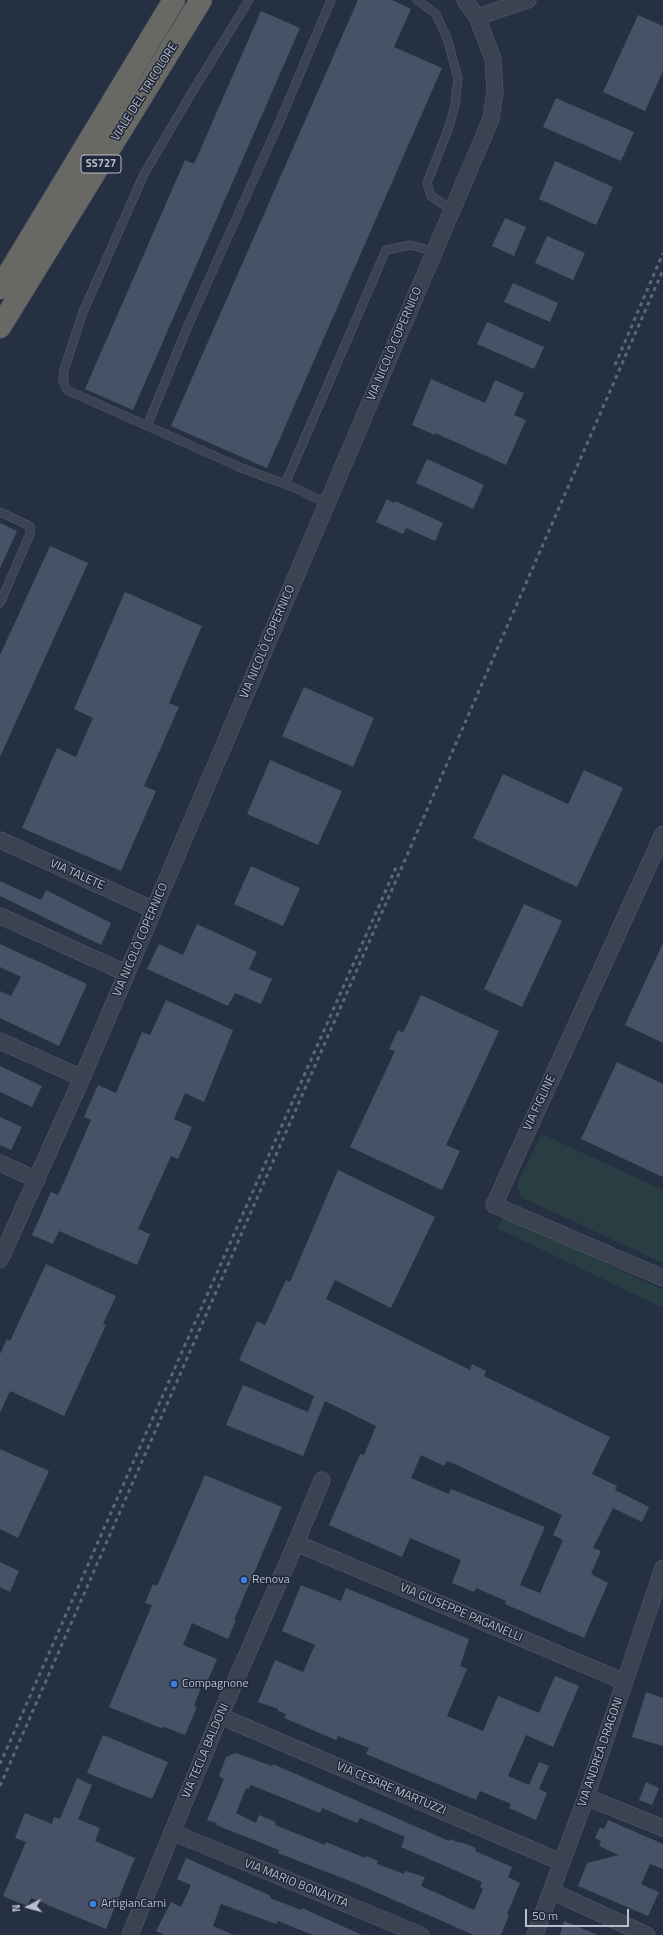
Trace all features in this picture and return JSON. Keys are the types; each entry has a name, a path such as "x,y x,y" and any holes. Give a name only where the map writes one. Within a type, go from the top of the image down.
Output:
{"highway":[{"name":"VIALE DEL TRICOLORE","path":"0,288 174,0"},
{"name":"VIALE DEL TRICOLORE","path":"0,327 201,0"}],"street":[{"name":"VIA NICOLÒ COPERNICO","path":"0,1260 38,1180 82,1078 491,119 495,91 493,59 477,18 465,0"},
{"path":"477,18 528,0"},
{"name":"VIA FIGLINE","path":"663,834 494,1204 663,1278"},
{"name":"VIA TALETE","path":"0,840 154,910"},
{"path":"0,916 126,973"},
{"path":"0,1041 82,1078"},
{"path":"0,1163 38,1180"},
{"name":"VIA TECLA BALDONI","path":"130,1935 220,1716 296,1544 322,1480"},
{"name":"VIA GIUSEPPE PAGANELLI","path":"296,1544 625,1682"},
{"name":"VIA ANDREA DRAGONI","path":"535,1935 586,1796 663,1568"},
{"name":"VIA CESARE MARTUZZI","path":"220,1716 561,1862"},
{"path":"586,1796 663,1828"},
{"name":"VIA MARIO BONAVITA","path":"172,1832 421,1935"},
{"path":"551,1891 647,1935"}],"lane":[{"path":"249,0 144,174 83,312 64,370 63,382 67,390 239,467 285,484 327,503"},
{"path":"147,426 187,328 279,123 331,0"},
{"path":"417,0 436,14 447,38 458,78 456,105 427,183 431,196 452,210"},
{"path":"285,484 386,250 411,245 434,252"},
{"path":"0,512 30,526 30,534 0,604"}],"green space":[{"path":"542,1134 663,1190 663,1263 521,1197 517,1184"},
{"path":"504,1217 510,1218 663,1290 663,1308 497,1228"}],"building":[{"path":"358,0 392,0 411,9 394,47 442,68 267,468 171,426"},
{"path":"261,11 300,28 133,410 85,389 185,160 194,164"},
{"path":"638,15 663,26 663,71 645,111 603,92"},
{"path":"556,98 634,132 621,161 543,127"},
{"path":"555,161 613,187 596,225 539,199"},
{"path":"505,218 526,227 514,256 492,246"},
{"path":"547,236 585,253 573,280 535,263"},
{"path":"513,283 558,303 550,322 504,302"},
{"path":"487,322 544,347 534,369 477,344"},
{"path":"431,379 485,403 495,380 524,393 514,415 526,420 506,465 435,433 435,435 412,425"},
{"path":"427,459 484,485 473,509 416,483"},
{"path":"387,499 394,503 395,501 443,523 435,541 406,528 403,534 376,522"},
{"path":"0,523 17,531 0,568"},
{"path":"50,546 88,563 0,757 0,655"},
{"path":"125,592 202,626 169,703 179,707 144,786 156,791 121,871 22,828 57,748 76,757 93,718 74,709"},
{"path":"304,687 374,718 353,767 282,736"},
{"path":"270,760 342,791 318,845 247,814"},
{"path":"584,770 623,788 577,887 473,838 503,774 568,804"},
{"path":"251,866 300,888 283,926 234,904"},
{"path":"0,881 41,900 46,890 111,923 101,945 0,896"},
{"path":"524,904 562,921 522,1007 484,989"},
{"path":"197,924 257,952 249,969 272,979 261,1004 235,993 228,1006 147,969 159,944 183,955"},
{"path":"663,943 663,1043 625,1025"},
{"path":"0,944 87,984 59,1046 0,1018 0,991 11,996 21,977 0,967"},
{"path":"421,995 499,1031 446,1145 460,1151 442,1190 350,1147 395,1051 389,1049 398,1030 403,1033"},
{"path":"166,1000 233,1030 204,1102 185,1093 174,1119 192,1127 178,1159 171,1156 138,1229 150,1234 137,1265 59,1231 53,1244 32,1235 51,1192 58,1195 68,1173 91,1120 84,1117 98,1085 116,1093 142,1032 150,1035"},
{"path":"617,1062 663,1084 663,1177 581,1139"},
{"path":"0,1066 42,1086 32,1107 0,1092"},
{"path":"0,1117 22,1127 11,1150 0,1145"},
{"path":"338,1170 435,1217 391,1308 335,1280 326,1299 470,1370 472,1364 486,1371 484,1376 610,1437 592,1474 617,1486 615,1490 649,1507 642,1522 613,1508 593,1548 601,1551 591,1574 608,1583 584,1638 505,1604 506,1601 476,1588 474,1592 452,1583 461,1560 410,1538 402,1557 329,1525 360,1454 364,1455 376,1426 325,1401 303,1456 226,1425 243,1385 308,1412 314,1396 239,1360 257,1321 265,1325 286,1280 290,1282","holes":["421,1455 444,1466 447,1461 562,1515 553,1535 563,1540 540,1593 520,1585 545,1527 451,1489 449,1494 411,1478"]},
{"path":"46,1264 116,1296 103,1324 106,1325 64,1416 10,1391 0,1413 0,1354 7,1339 10,1341"},
{"path":"0,1449 49,1471 18,1538 0,1529"},
{"path":"205,1475 282,1507 234,1620 236,1620 228,1639 192,1623 183,1645 217,1659 205,1687 202,1685 194,1706 197,1707 185,1735 164,1727 161,1728 109,1707 152,1605 145,1603 153,1584 157,1586"},
{"path":"0,1562 19,1571 10,1592 0,1587"},
{"path":"301,1585 341,1601 346,1588 469,1639 460,1666 467,1669 447,1716 483,1731 498,1696 539,1713 555,1676 579,1686 553,1747 526,1735 508,1776 529,1785 539,1762 549,1766 539,1789 547,1793 536,1820 509,1808 511,1804 480,1791 476,1800 366,1754 369,1748 338,1736 336,1740 284,1718 286,1714 278,1711 278,1709 258,1702 275,1660 303,1672 315,1645 282,1631"},
{"path":"646,1692 663,1698 663,1746 632,1737"},
{"path":"103,1735 168,1762 152,1799 87,1773"},
{"path":"236,1753 272,1766 273,1764 449,1841 450,1839 476,1848 475,1851 512,1867 508,1877 520,1883 507,1914 509,1915 501,1935 474,1935 355,1883 278,1853 279,1850 207,1820 224,1779 219,1776 226,1757","holes":["251,1785 320,1813 322,1808 357,1823 360,1818 405,1837 401,1847 482,1882 480,1887 483,1889 474,1910 421,1886 425,1877 405,1871 404,1874 377,1864 378,1861 366,1856 365,1858 326,1842 325,1845 275,1825 276,1822 259,1815 256,1823 236,1813 246,1788 249,1789"]},
{"path":"77,1778 92,1785 78,1819 100,1828 95,1841 135,1858 106,1929 31,1898 27,1906 3,1896 26,1842 15,1838 25,1813 52,1824 54,1817 60,1819"},
{"path":"646,1782 659,1788 652,1805 639,1800"},
{"path":"608,1820 663,1844 663,1869 650,1864 641,1884 659,1892 648,1916 578,1886 587,1863 619,1855 599,1846 601,1841 595,1838 600,1827 604,1829"},
{"path":"186,1858 271,1896 270,1898 301,1910 302,1908 362,1935 313,1935 278,1921 276,1924 221,1904 213,1926 234,1935 164,1935 156,1931 171,1902 181,1907 191,1885 177,1879"},
{"path":"564,1921 598,1935 560,1935"}],"railway":[{"path":"615,365 663,253"},
{"path":"0,1786 663,270"},
{"path":"0,1764 397,865"}],"place":[{"name":"Renova","path":"244,1580"},
{"name":"Compagnone","path":"174,1684"},
{"name":"ArtigianCarni","path":"93,1904"}]}
